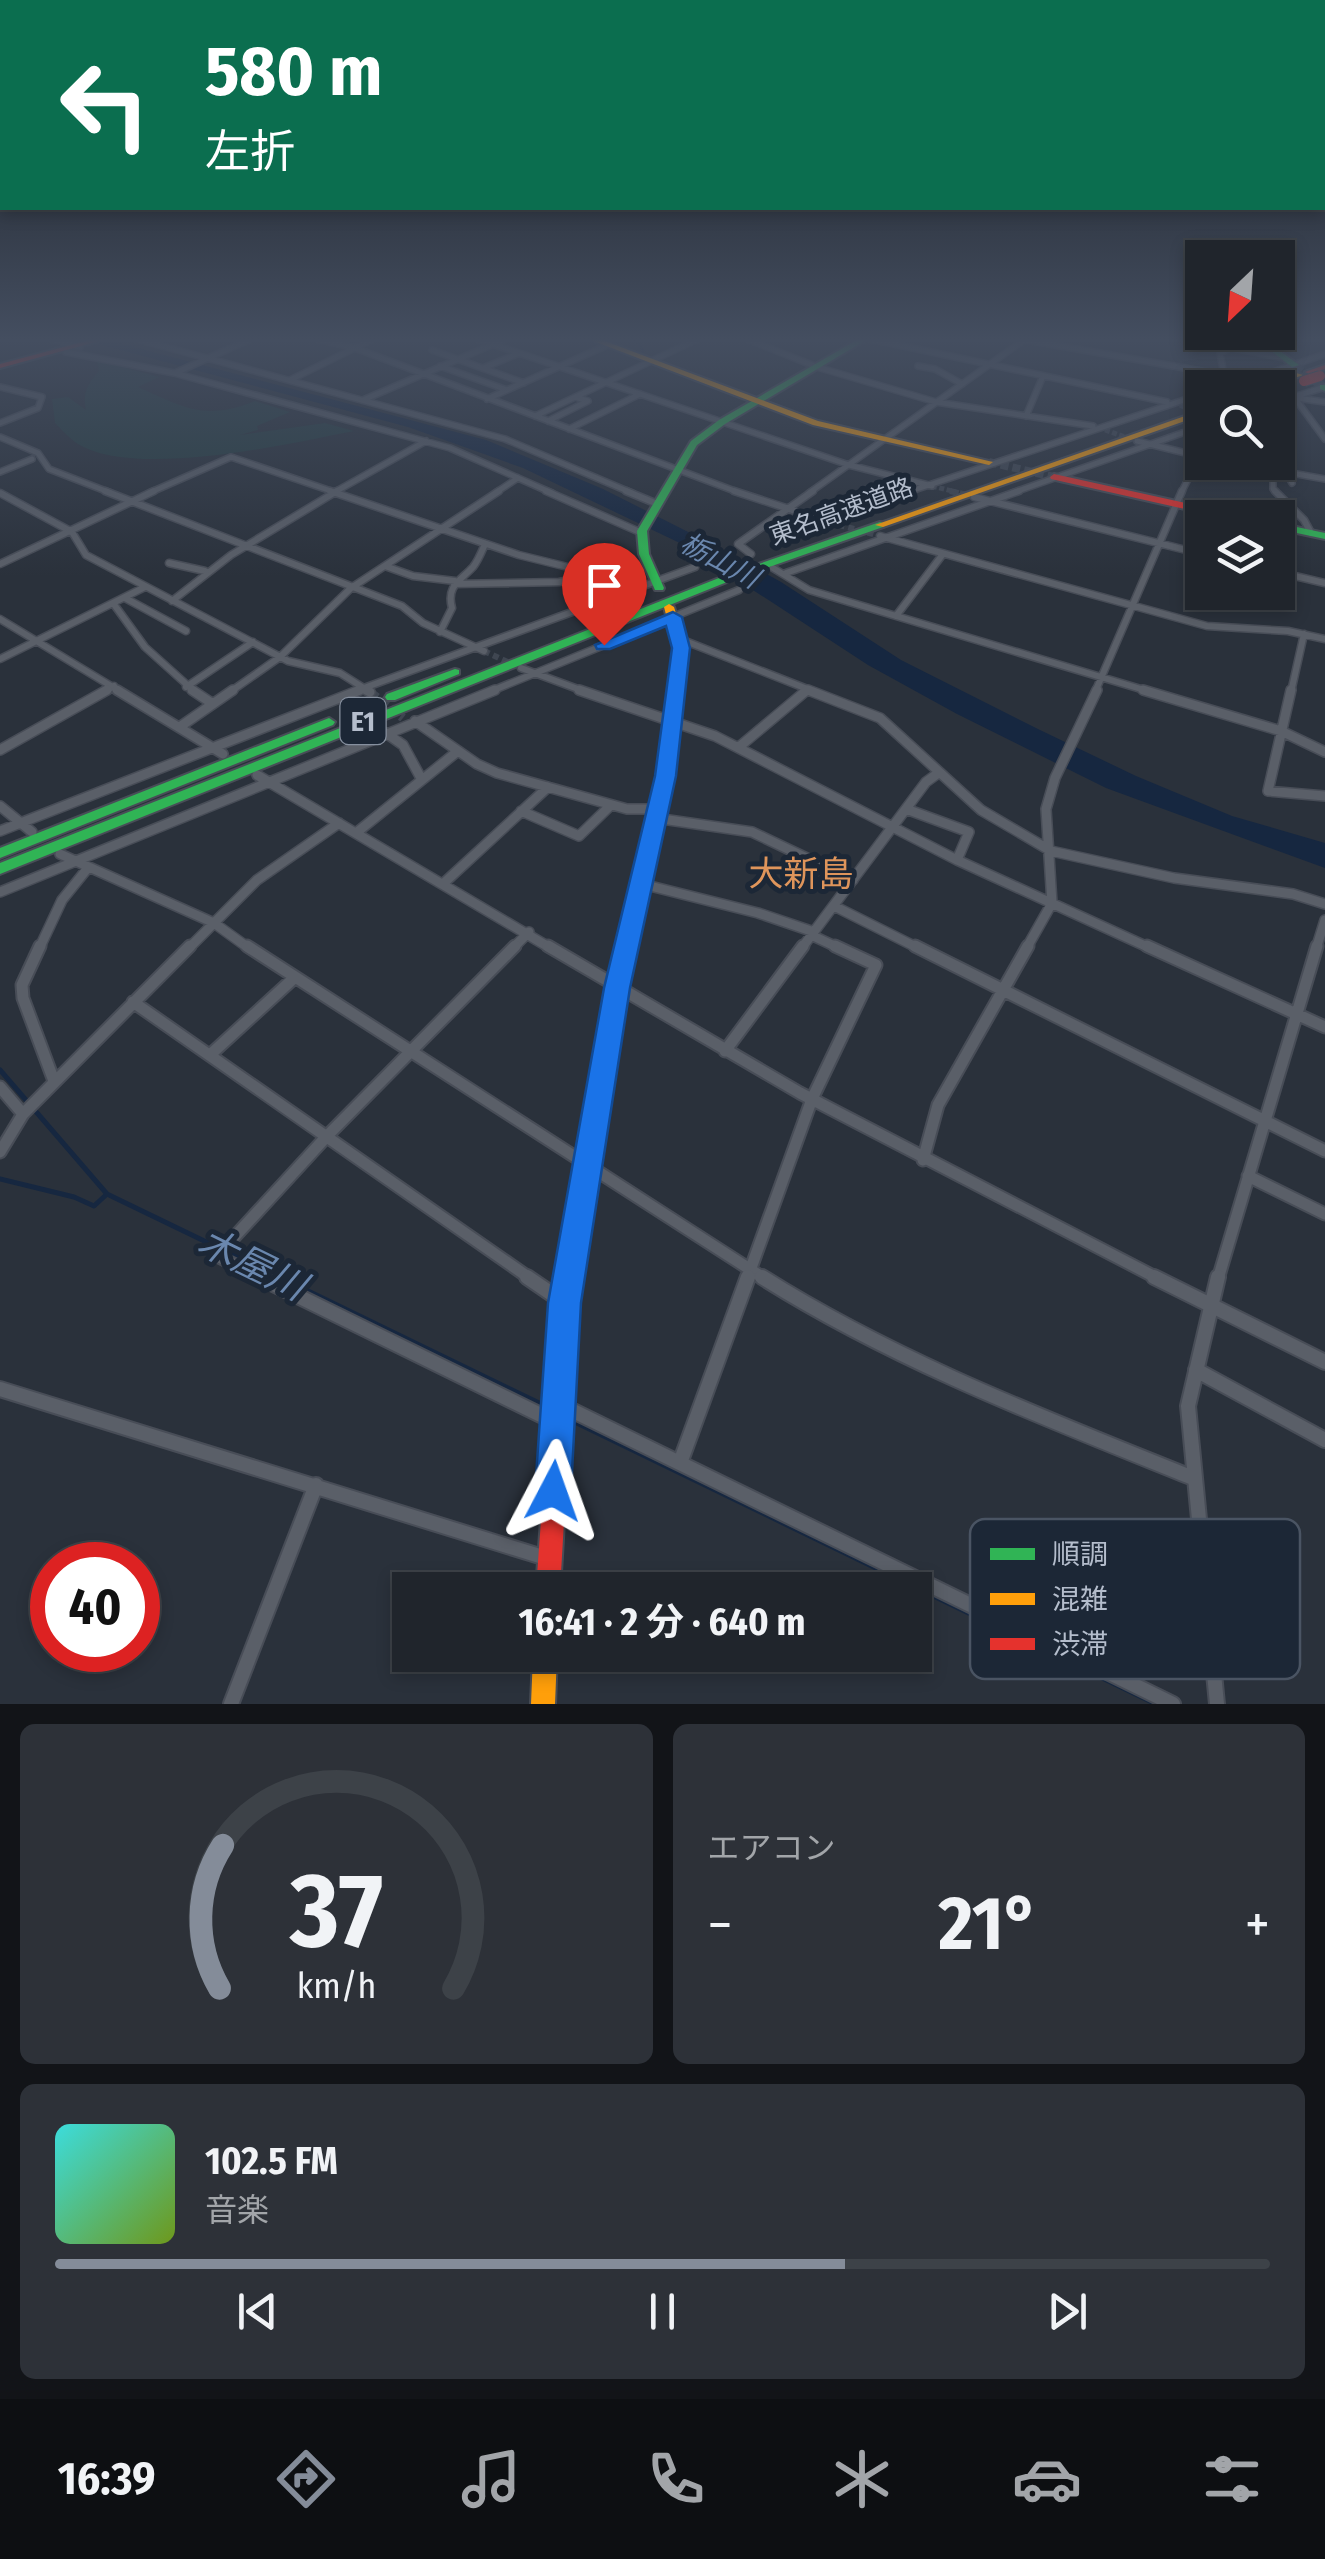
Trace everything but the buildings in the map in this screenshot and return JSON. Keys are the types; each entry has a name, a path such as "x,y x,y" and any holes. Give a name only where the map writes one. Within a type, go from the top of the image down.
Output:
{"main road":[{"path":"651,584 642,532 655,504 700,436 731,417"},
{"path":"795,417 989,462"},
{"name":"東名高速道路","path":"0,869 728,580 760,562 1180,417"},
{"path":"1054,477 1185,505"},
{"name":"東名高速道路","path":"0,853 728,580"},
{"path":"549,1572 565,1303 617,988 672,724 680,638 671,612"},
{"path":"544,1704 545,1672"}],"street":[{"path":"335,417 426,441 642,532"},
{"path":"424,417 505,438 655,504"},
{"path":"536,417 825,522 1129,417"},
{"path":"548,421 557,417"},
{"path":"570,429 595,417"},
{"path":"706,417 849,465 928,485"},
{"path":"916,417 738,544 760,562 786,573 809,590 1280,731 1325,752"},
{"path":"1029,417 1105,430"},
{"path":"786,573 1185,431"},
{"path":"0,437 38,454 49,469 402,606 440,632 484,652"},
{"path":"172,601 205,571 244,545 426,441"},
{"path":"1137,441 1185,453"},
{"path":"0,564 225,457 485,544 600,575 651,584"},
{"path":"0,472 32,459"},
{"path":"1295,476 1325,480"},
{"path":"181,726 280,657 351,588 518,478"},
{"path":"923,1160 938,1105 1000,989 1052,903 1046,809 1055,778 1188,480"},
{"path":"1274,480 1273,490 1318,535"},
{"path":"0,494 72,532 86,555 145,587 280,657 340,674 367,690"},
{"path":"974,497 1185,550"},
{"path":"882,537 1208,626 1304,634 1325,640"},
{"path":"440,632 452,608 449,597 455,582 475,565 485,544"},
{"path":"896,616 943,554"},
{"path":"169,563 205,571"},
{"path":"386,566 413,576 455,582 558,582 600,575"},
{"path":"0,831 220,751 474,647 695,568"},
{"path":"1295,576 1325,583"},
{"path":"0,892 262,777 386,733 534,673 671,612 728,580"},
{"path":"0,659 145,587"},
{"path":"124,598 186,631"},
{"path":"113,603 144,650 212,704"},
{"path":"0,619 220,751"},
{"path":"1304,634 1268,791 1325,796"},
{"path":"680,638 880,718 982,810 1050,851 1174,878 1293,894 1325,904"},
{"path":"186,687 253,642"},
{"path":"522,668 739,747 957,860 1325,1027"},
{"path":"0,750 114,686"},
{"path":"739,747 808,689"},
{"path":"410,721 498,773 626,810 752,832 853,880"},
{"path":"386,733 403,746 422,780"},
{"path":"356,833 458,751"},
{"path":"725,1052 892,827 938,774"},
{"path":"262,777 445,882 725,1052 923,1160 1325,1362"},
{"path":"445,882 548,787"},
{"path":"521,812 579,836 611,805"},
{"path":"0,806 32,832"},
{"path":"906,809 969,832 957,860"},
{"path":"0,1152 27,1110 54,1081 258,880 339,823"},
{"path":"60,854 214,923 408,1053 858,1335 1193,1478"},
{"path":"54,1081 22,998 22,985 62,900 87,869"},
{"path":"638,884 758,913 813,933 876,964 812,1099 680,1463"},
{"path":"834,906 1325,1151"},
{"path":"1197,1519 1188,1406 1210,1305 1325,920"},
{"path":"528,932 328,1136 223,1250 558,1414 680,1463 970,1605"},
{"path":"210,1054 293,979"},
{"path":"133,1002 565,1303"},
{"path":"0,1087 27,1110"},
{"path":"1248,1176 1325,1214"},
{"path":"1196,1370 1325,1440"},
{"path":"0,1389 549,1558"},
{"path":"231,1704 316,1486"},
{"path":"1122,1679 1173,1704"},
{"path":"1214,1679 1217,1704"}],"green space":[{"path":"54,417 279,417 257,426 258,430 240,435 325,423 354,431 213,456 136,459 104,454 78,444 55,423"}],"water":[{"name":"栃山川","path":"369,417 397,417 486,440 603,489 781,582 901,660 1040,730 1232,816 1325,843 1325,868 1106,788 868,665 684,545 523,468"}],"waterway":[{"name":"木屋川","path":"0,1070 107,1194"},
{"path":"0,1179 74,1197 94,1206 107,1194"},
{"name":"木屋川","path":"107,1194 283,1279"},
{"name":"木屋川","path":"278,1277 544,1406"},
{"name":"木屋川","path":"574,1421 970,1613"},
{"name":"木屋川","path":"1105,1679 1157,1704"}],"tunnel":[{"path":"1105,430 1134,440"},
{"path":"989,462 1054,477"},
{"path":"932,486 960,493"},
{"path":"950,491 967,495"},
{"path":"829,522 880,536"},
{"path":"484,651 514,665"},
{"path":"370,692 403,718"}],"traffic: fast":[{"path":"659,588 644,554 642,531 694,443 731,417"},
{"path":"0,869 728,578 880,525"},
{"path":"1295,530 1325,536"},
{"path":"391,697 455,672"},
{"path":"0,853 329,722"}],"traffic: slow":[{"path":"799,417 989,462"},
{"path":"880,525 1185,418"},
{"path":"568,1282 617,988 665,776 681,649 669,607"},
{"path":"543,1704 544,1672"}],"traffic: jam":[{"path":"1054,477 1185,506"},
{"path":"549,1572 568,1282"}],"district":[{"name":"大新島","path":"801,874"}],"route":[{"path":"553,1491 565,1303 617,988 665,776 681,648 673,617 604,645"}]}
